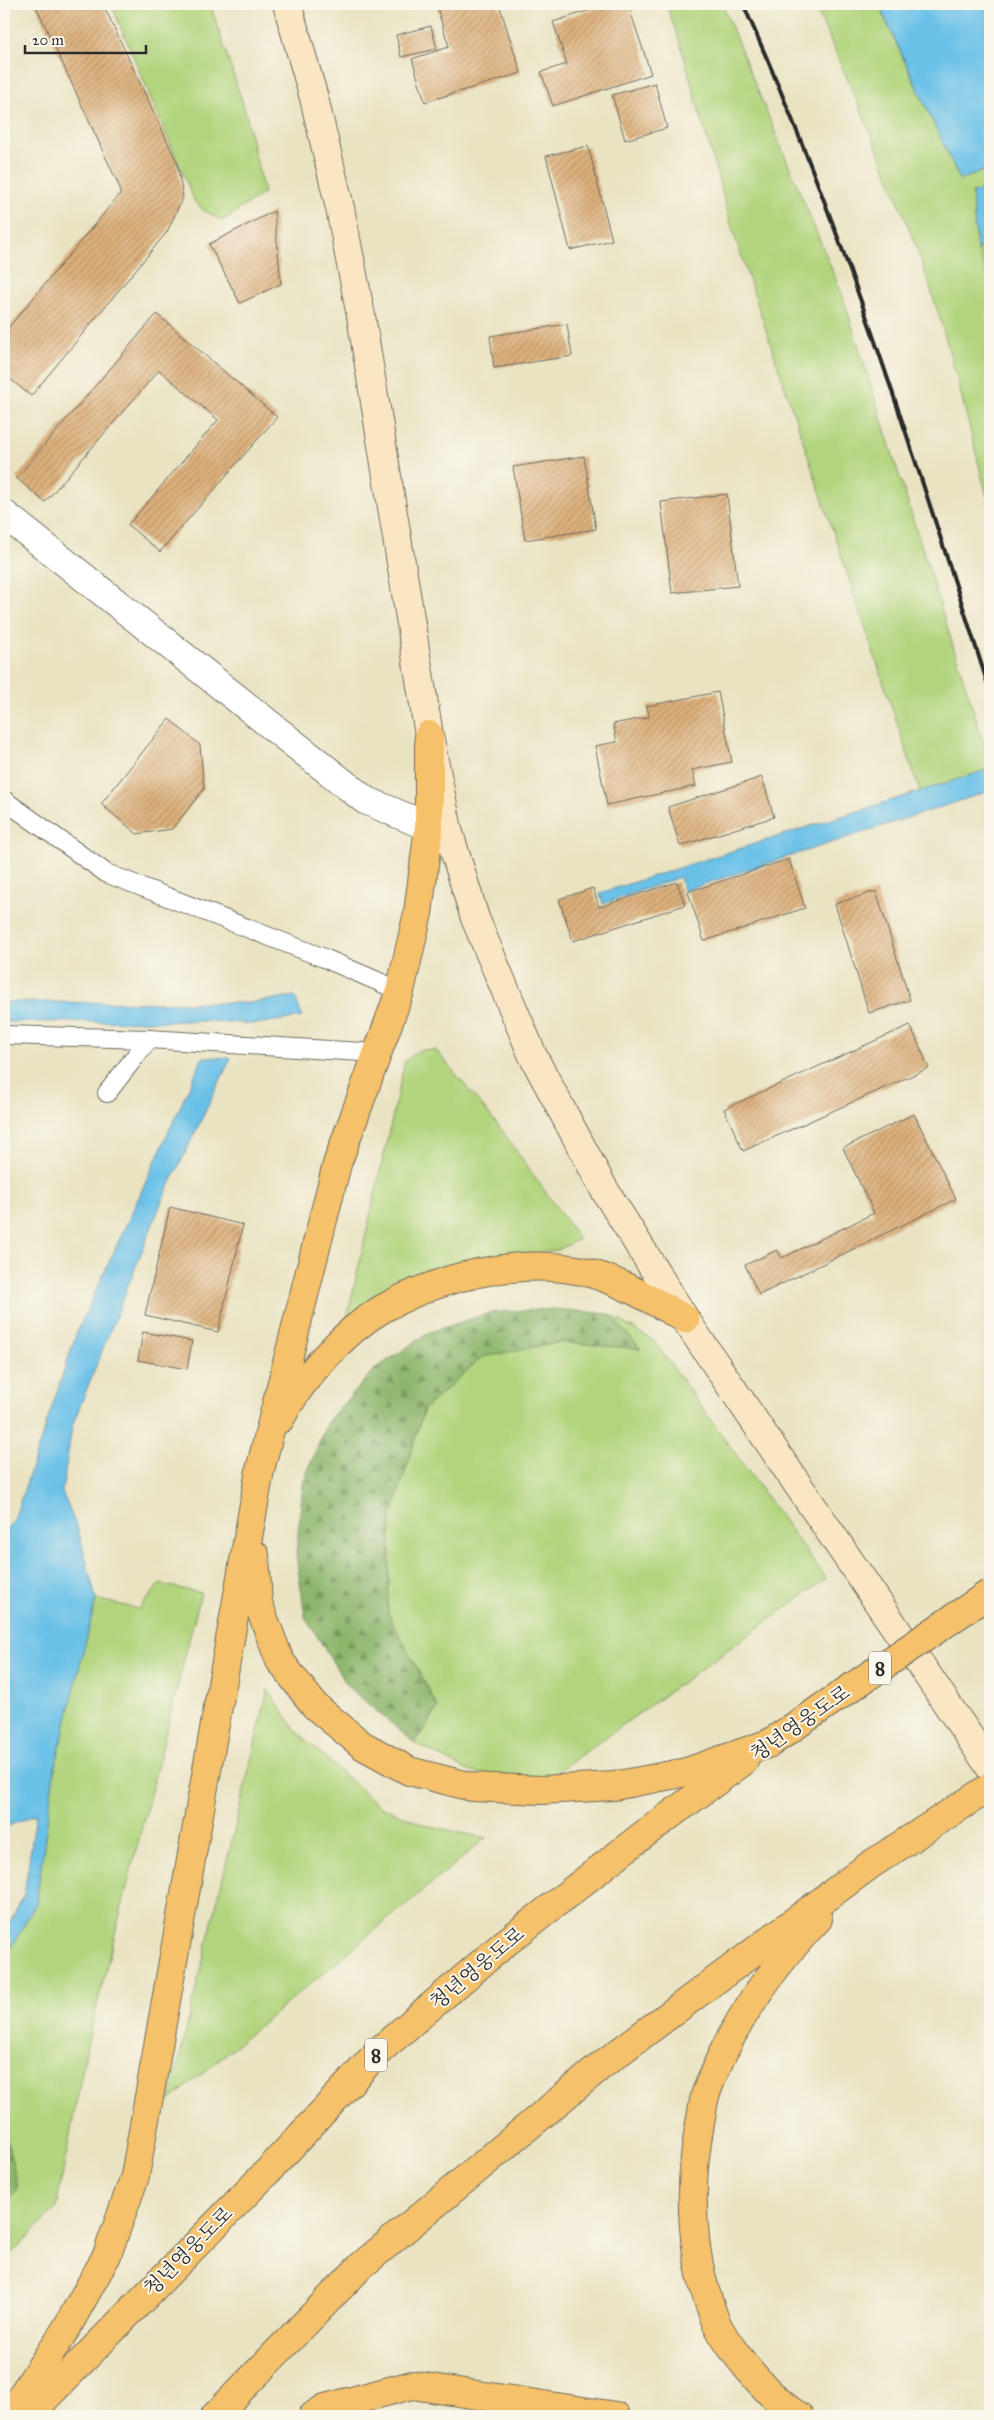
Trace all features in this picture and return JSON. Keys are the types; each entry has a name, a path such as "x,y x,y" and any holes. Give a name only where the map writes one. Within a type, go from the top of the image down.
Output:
{"highway":[{"path":"8,2416 66,2329 107,2255 135,2176 260,1470 337,1164 400,991 418,913 429,827 429,735"},
{"path":"685,1319 631,1288 574,1270 531,1266 477,1274 426,1288 381,1310 339,1342 305,1380 280,1417 260,1470 253,1537 258,1603 280,1661 315,1706 362,1745 409,1771 472,1787 541,1790 614,1786 687,1772 770,1743"},
{"name":"청년영웅도로","path":"28,2416 269,2170 381,2050 504,1944 643,1835 770,1743 990,1593"},
{"path":"215,2416 362,2265 602,2066 870,1864 990,1787"},
{"path":"799,2416 786,2409 746,2368 714,2318 697,2253 692,2211 694,2152 705,2095 737,2024 774,1968 870,1864"},
{"path":"313,2416 325,2408 412,2385 616,2416"}],"main road":[{"path":"287,4 314,98 340,208 361,316 429,735 448,830 476,918 533,1056 604,1189 685,1319 990,1767"}],"street":[{"path":"4,514 364,800 429,827"}],"lane":[{"path":"4,800 106,873 324,958 400,991"},
{"path":"4,1034 149,1039 378,1053"},
{"path":"107,1093 149,1039"}],"green space":[{"path":"111,4 210,4 245,110 264,193 222,221 202,209 195,202"},
{"path":"666,4 722,4 842,294 990,763 990,769 920,792 733,231 681,46"},
{"path":"814,4 882,4 884,17 960,180 990,168 990,188 972,193 977,249 990,280 990,508 948,347 929,283 894,189"},
{"path":"990,246 990,280 977,249"},
{"path":"419,1050 436,1050 501,1129 579,1239 558,1250 526,1254 346,1322 405,1061"},
{"path":"556,1309 609,1314 641,1349 561,1342 482,1357 424,1409 391,1518 388,1613 438,1708 415,1743 349,1688 305,1617 296,1554 303,1483 327,1422 375,1369 430,1332 493,1312"},
{"path":"609,1314 654,1341 826,1579 549,1778 508,1780 468,1771 415,1743 438,1708 388,1614 391,1518 424,1409 482,1357 561,1342 641,1349"},
{"path":"160,1584 201,1593 88,2041 56,2208 4,2261 4,2203 18,2189 4,2127 4,1961 36,1903 54,1772 96,1599 139,1609"},
{"path":"268,1690 298,1733 378,1805 424,1825 486,1838 169,2101"},
{"path":"4,2127 18,2189 4,2203"}],"water":[{"path":"882,4 990,4 990,168 960,180 884,16"},
{"path":"990,188 990,246 977,249 972,193"},
{"path":"990,769 990,791 683,891 680,877 603,904 600,893"},
{"path":"295,996 302,1017 256,1024 213,1021 4,1022 4,1002 249,1003"},
{"path":"203,1057 231,1058 162,1201 72,1426 62,1492 79,1533 96,1599 54,1772 36,1903 4,1961 4,1934 24,1895 36,1814 4,1828 4,1532 14,1520 77,1332"}],"building":[{"path":"35,4 103,4 177,162 183,197 167,232 31,396 4,374 4,333 120,194 120,188"},
{"path":"436,4 499,4 521,73 425,102 412,59 449,47"},
{"path":"609,4 628,4 651,74 553,106 541,72 567,64 553,22"},
{"path":"431,26 437,49 401,57 396,35"},
{"path":"655,83 667,128 625,140 612,95"},
{"path":"588,146 612,240 570,250 546,156"},
{"path":"274,211 281,284 240,303 209,244"},
{"path":"157,314 277,417 160,552 128,525 218,420 159,370 45,502 16,478"},
{"path":"567,324 572,356 494,368 490,336"},
{"path":"584,456 596,529 525,540 513,467"},
{"path":"727,494 738,586 672,593 661,502"},
{"path":"718,692 732,762 692,770 696,786 607,805 595,746 617,742 613,724 649,717 647,706"},
{"path":"169,719 200,745 204,789 172,829 137,834 101,804"},
{"path":"762,777 774,817 680,846 668,807"},
{"path":"789,859 805,908 704,941 688,892"},
{"path":"677,882 685,905 573,941 559,899 593,888 599,907"},
{"path":"876,891 910,1000 869,1013 835,904"},
{"path":"910,1025 929,1068 743,1151 724,1109"},
{"path":"914,1114 956,1199 759,1295 745,1265 777,1250 782,1258 874,1213 843,1148"},
{"path":"170,1207 243,1225 218,1332 145,1315"},
{"path":"143,1332 192,1341 187,1369 138,1360"}],"railway":[{"path":"743,4 813,172 876,344 990,691"}]}
